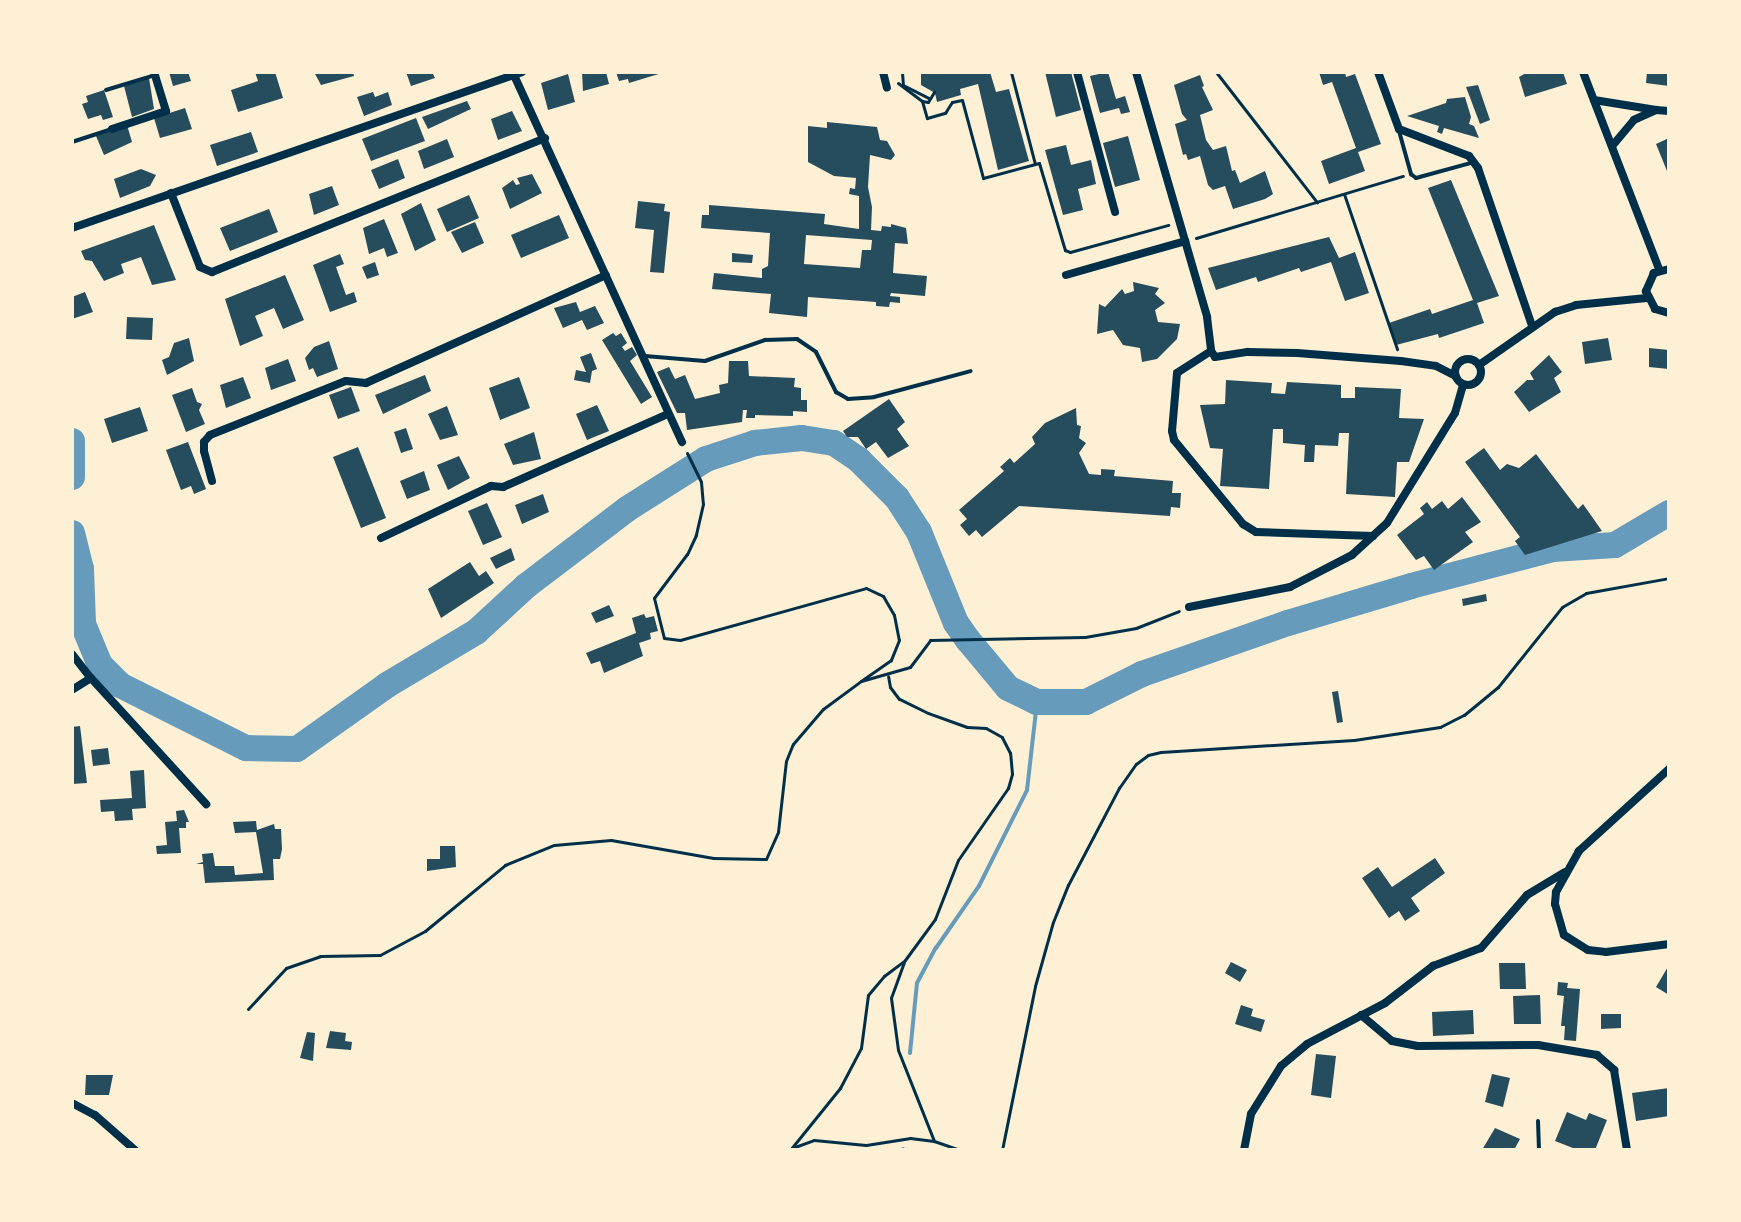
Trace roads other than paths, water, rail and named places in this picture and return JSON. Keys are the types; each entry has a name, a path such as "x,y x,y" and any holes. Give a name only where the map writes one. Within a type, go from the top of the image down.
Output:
{"street":[{"path":"1077,72 1115,212"},
{"path":"1136,72 1211,332 1211,351"},
{"path":"1378,72 1399,129 1474,162 1532,326"},
{"path":"1583,72 1664,269 1647,285 1647,298 1655,309 1669,313"},
{"path":"72,228 516,73 682,442"},
{"path":"112,129 166,111 154,74"},
{"path":"883,74 887,88"},
{"path":"1594,100 1669,111"},
{"path":"1612,146 1634,120 1656,110"},
{"path":"171,193 200,267 212,272 545,138"},
{"path":"1066,275 1185,241"},
{"path":"212,481 204,451 204,442 210,435 346,381 366,383 606,275"},
{"path":"1479,365 1555,312 1576,305 1647,298"},
{"path":"1211,351 1221,358 1248,352 1401,361 1436,366 1456,376 1463,385"},
{"path":"1211,351 1177,373 1172,431 1174,440 1236,516 1256,532 1373,536"},
{"path":"1456,376 1458,364 1465,360 1479,365"},
{"path":"1463,385 1478,381 1479,365"},
{"path":"1189,607 1290,587 1352,555 1387,523 1455,413 1463,385"},
{"path":"381,538 491,486 503,487 668,414"},
{"path":"72,654 206,804"},
{"path":"72,690 91,678"},
{"path":"1669,769 1579,851 1565,872 1555,904 1564,935 1575,945 1606,952 1669,944"},
{"path":"1244,1150 1251,1114 1281,1066 1307,1044 1385,1003 1433,966 1481,948 1527,895 1565,872"},
{"path":"1361,1015 1392,1041 1418,1046 1538,1045 1597,1055 1614,1070 1627,1150"},
{"path":"72,1103 95,1115 135,1150"}],"lane":[{"path":"106,90 154,74"},
{"path":"72,142 112,129"},
{"path":"1399,129 1411,174 1416,178 1474,162"},
{"path":"643,356 705,361 765,340 797,339 816,352 836,392 848,399 874,397 971,371"},
{"path":"1538,1121 1539,1150"}],"waterway":[{"path":"72,533 81,569 83,624 100,665 120,685 246,748 297,749 387,685 476,632 526,586 627,509 706,459 755,443 802,438 834,443 859,460 897,498 919,532 956,623 968,640 1008,688 1037,702 1086,702 1142,674 1288,623 1411,586 1553,549 1615,545 1669,513"},
{"path":"72,441 72,477"},
{"path":"910,1053 917,983 936,948 979,886 1027,790 1037,702"}]}
